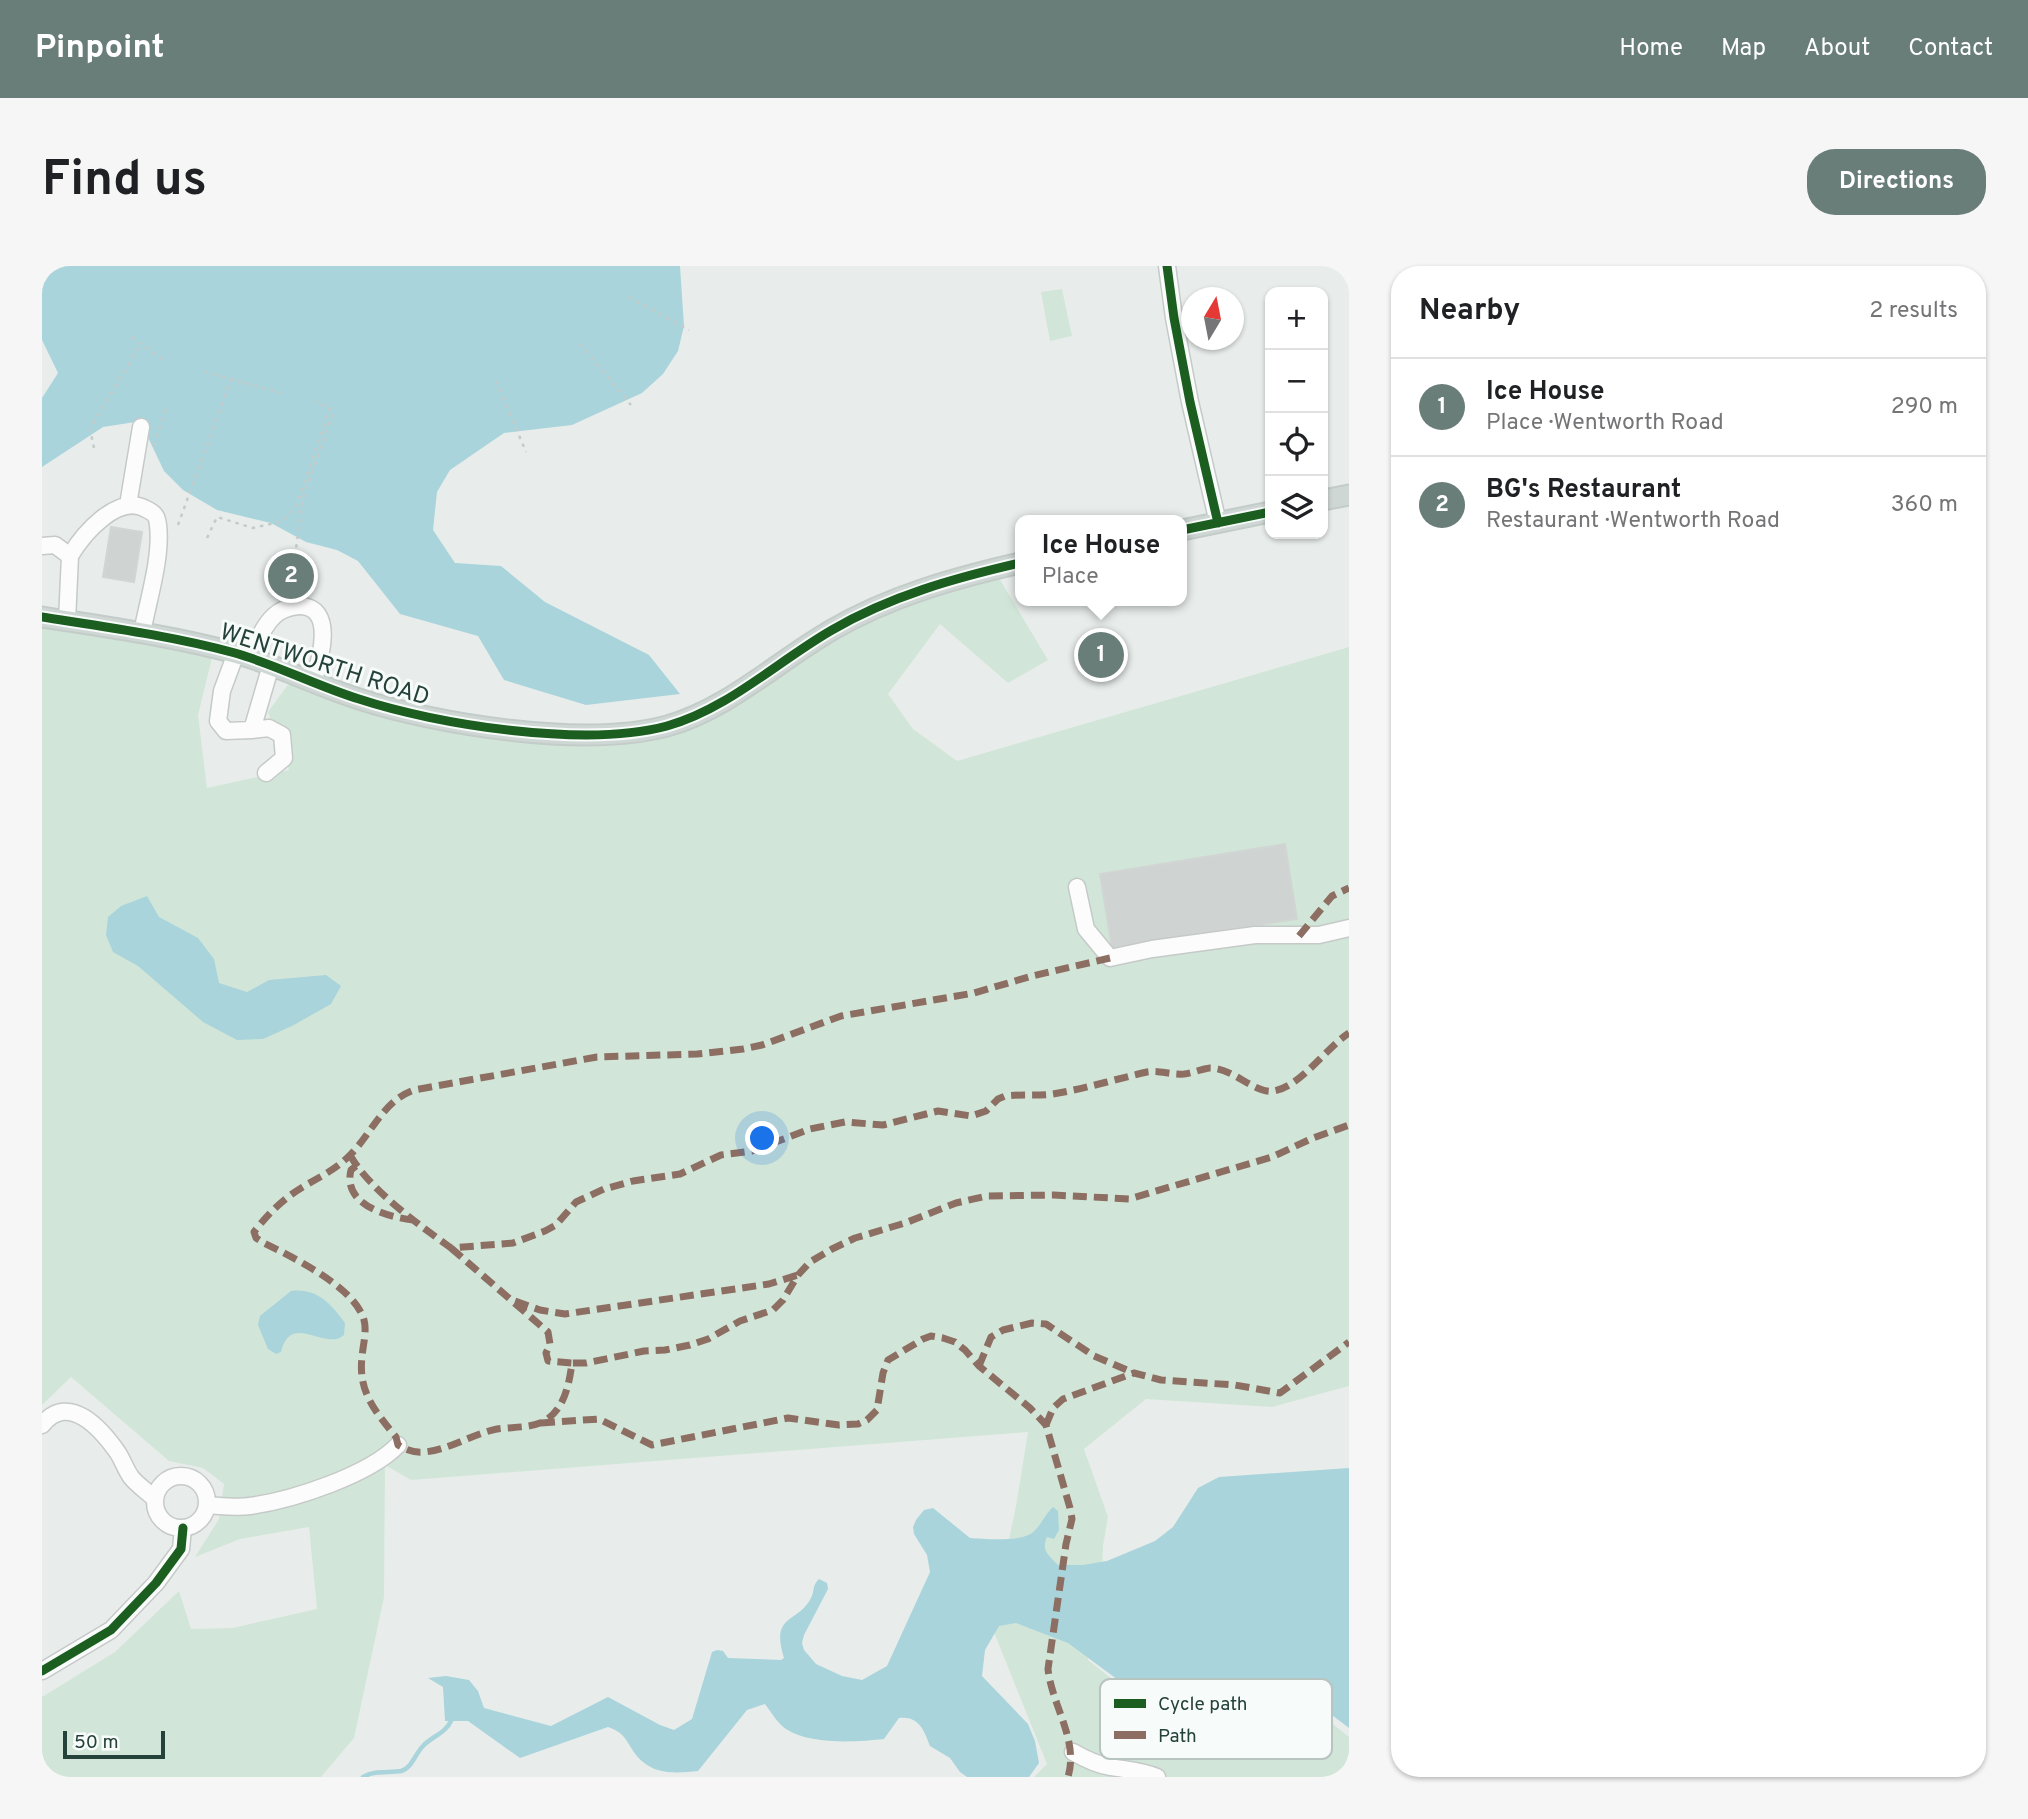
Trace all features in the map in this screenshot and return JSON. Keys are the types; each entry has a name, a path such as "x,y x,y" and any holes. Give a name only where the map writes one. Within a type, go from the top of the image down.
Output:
{"main road":[{"path":"1328,499 1349,495"},
{"path":"1187,529 1265,513"},
{"name":"WENTWORTH ROAD","path":"42,617 142,633 243,655 384,708 445,721 541,732 604,734 667,726 697,715 833,629 890,601 950,580 1015,564"}],"street":[{"path":"1167,266 1188,390 1218,523"},
{"path":"128,505 141,427"},
{"path":"67,621 70,556 82,536 122,506 139,505 156,514 159,542 142,633"},
{"path":"42,546 55,545 70,556"},
{"path":"266,773 284,758 282,735 269,728 226,731 218,721 222,691 243,655 276,613 286,608 302,606 316,612 321,621 322,658 313,682"},
{"path":"252,730 271,665"},
{"path":"1077,887 1086,929 1110,958 1152,949 1255,935 1319,935 1349,928"},
{"path":"42,1425 47,1419 64,1411 86,1418 119,1454 131,1477 155,1499 158,1514 171,1526 183,1528 197,1524 207,1505 202,1486 189,1477 181,1476 165,1482 155,1499"},
{"path":"207,1505 247,1507 274,1502 368,1468 398,1445"},
{"path":"46,1668 111,1630 131,1610 156,1583 181,1549 183,1528"},
{"path":"1073,1752 1093,1763 1144,1771 1157,1777"}],"path":[{"path":"629,297 689,330"},
{"path":"132,337 165,361"},
{"path":"94,448 90,429 141,344"},
{"path":"580,344 631,405"},
{"path":"205,372 285,394"},
{"path":"178,525 231,379"},
{"path":"496,381 526,452"},
{"path":"207,538 216,517 253,528 283,521 296,507 330,408 316,402"},
{"path":"151,454 166,408"},
{"path":"295,556 303,498 332,413"}],"green space":[{"path":"1062,289 1072,336 1050,341 1041,292"},
{"path":"999,578 1048,660 1008,683 940,624 888,694 913,729 957,761 1349,647 1349,1386 1272,1407 1146,1399 1084,1449 1108,1517 1102,1575 1087,1648 1088,1660 1112,1679 1100,1679 1100,1759 1332,1759 1332,1723 1349,1737 1349,1777 1034,1777 1047,1764 991,1625 1016,1506 1028,1432 411,1480 385,1465 384,1597 354,1738 321,1777 42,1777 42,1697 115,1652 179,1591 191,1629 232,1628 317,1609 309,1527 240,1539 195,1557 219,1519 224,1484 203,1468 169,1461 71,1377 42,1405 42,625 212,658 198,715 207,788 289,770 268,712 290,682 604,743 728,707 811,655 901,605"}],"water":[{"path":"42,266 680,266 684,326 678,351 663,374 642,393 572,425 504,433 450,470 437,492 433,530 455,563 501,566 545,602 649,655 680,694 586,705 504,680 478,636 400,614 358,561 337,550 306,542 271,523 217,510 183,490 164,471 144,429 135,422 103,427 42,467 42,398 58,373 42,340"},
{"path":"147,896 159,917 198,938 214,959 219,983 247,992 269,980 326,975 341,986 331,1004 292,1026 263,1039 237,1040 203,1022 138,966 113,952 106,935 108,917 121,906"},
{"path":"291,1291 308,1292 322,1298 345,1323 344,1335 328,1339 292,1334 281,1352 276,1354 268,1349 258,1325 260,1316"},
{"path":"1349,1468 1349,1728 1332,1715 1332,1679 1117,1679 1068,1643 1016,1623 999,1626 985,1650 982,1676 1028,1724 1035,1741 1039,1763 1029,1777 967,1777 950,1758 930,1746 923,1730 911,1719 899,1718 884,1739 820,1740 786,1729 765,1704 747,1710 698,1771 669,1772 655,1769 638,1757 625,1738 608,1727 520,1758 468,1721 445,1721 443,1687 428,1678 446,1676 469,1680 478,1691 484,1708 551,1726 608,1697 674,1730 692,1719 712,1652 723,1651 728,1658 784,1658 780,1633 783,1626 806,1606 819,1579 827,1583 828,1589 804,1635 804,1650 816,1664 842,1676 862,1680 887,1666 930,1572 927,1555 914,1534 913,1527 924,1510 933,1508 970,1538 1002,1539 1019,1538 1032,1533 1053,1507 1058,1511 1059,1530 1054,1539 1047,1537 1046,1552 1058,1565 1083,1565 1107,1561 1155,1541 1173,1527 1198,1488 1219,1477"}],"building":[{"path":"111,527 142,532 134,582 103,577"},
{"path":"1105,647 1114,662 1088,676 1079,663"},
{"path":"1285,844 1297,919 1112,948 1100,874"}],"waterway":[{"path":"363,1777 372,1773 405,1769 423,1746 451,1721"}],"marked path":[{"path":"1299,936 1332,896 1349,888"},
{"path":"1110,958 974,993 841,1016 762,1045 743,1049 697,1054 597,1057 414,1090 393,1102 347,1158 288,1197 254,1232 256,1238 321,1274 349,1296 365,1324 361,1369 365,1391 396,1437 398,1445 410,1451 424,1452 488,1431 540,1423 555,1412 564,1398 572,1363 586,1363 690,1345 708,1339 740,1321 773,1310 810,1262 855,1238 905,1223 956,1203 987,1196 1054,1195 1129,1199 1272,1157 1349,1125"},
{"path":"350,1155 358,1168 382,1193 451,1248 513,1243 556,1225 576,1202 604,1189 633,1181 680,1174 721,1155 752,1151 810,1129 845,1122 883,1125 938,1111 971,1116 986,1111 1005,1096 1053,1094 1152,1072 1184,1074 1210,1068 1219,1069 1259,1089 1274,1091 1294,1082 1349,1033"},
{"path":"356,1166 351,1170 350,1182 353,1192 360,1200 380,1212 413,1220"},
{"path":"451,1248 548,1332 548,1361 572,1363"},
{"path":"515,1301 540,1310 565,1314 769,1284 798,1275"},
{"path":"979,1366 991,1337 1003,1330 1032,1323 1046,1324 1094,1356 1134,1373"},
{"path":"541,1423 599,1419 652,1445 788,1418 839,1425 858,1424 867,1420 877,1410 888,1360 931,1336 955,1342 1046,1425 1070,1508 1072,1519 1048,1669 1068,1736 1068,1777"},
{"path":"1046,1425 1053,1408 1063,1399 1134,1373 1161,1380 1235,1385 1280,1393 1349,1342"}],"cycle path":[{"path":"1167,266 1190,402 1218,523"},
{"path":"1187,529 1265,513"},
{"path":"42,617 115,628 235,653 359,699 429,717 512,730 596,735 667,726 689,718 732,696 832,630 877,607 947,582 1015,564"},
{"path":"42,1671 111,1630 156,1583 181,1549 183,1528"}],"place":[{"name":"BG's Restaurant","path":"291,576"},
{"name":"Ice House","path":"1101,655"}]}
